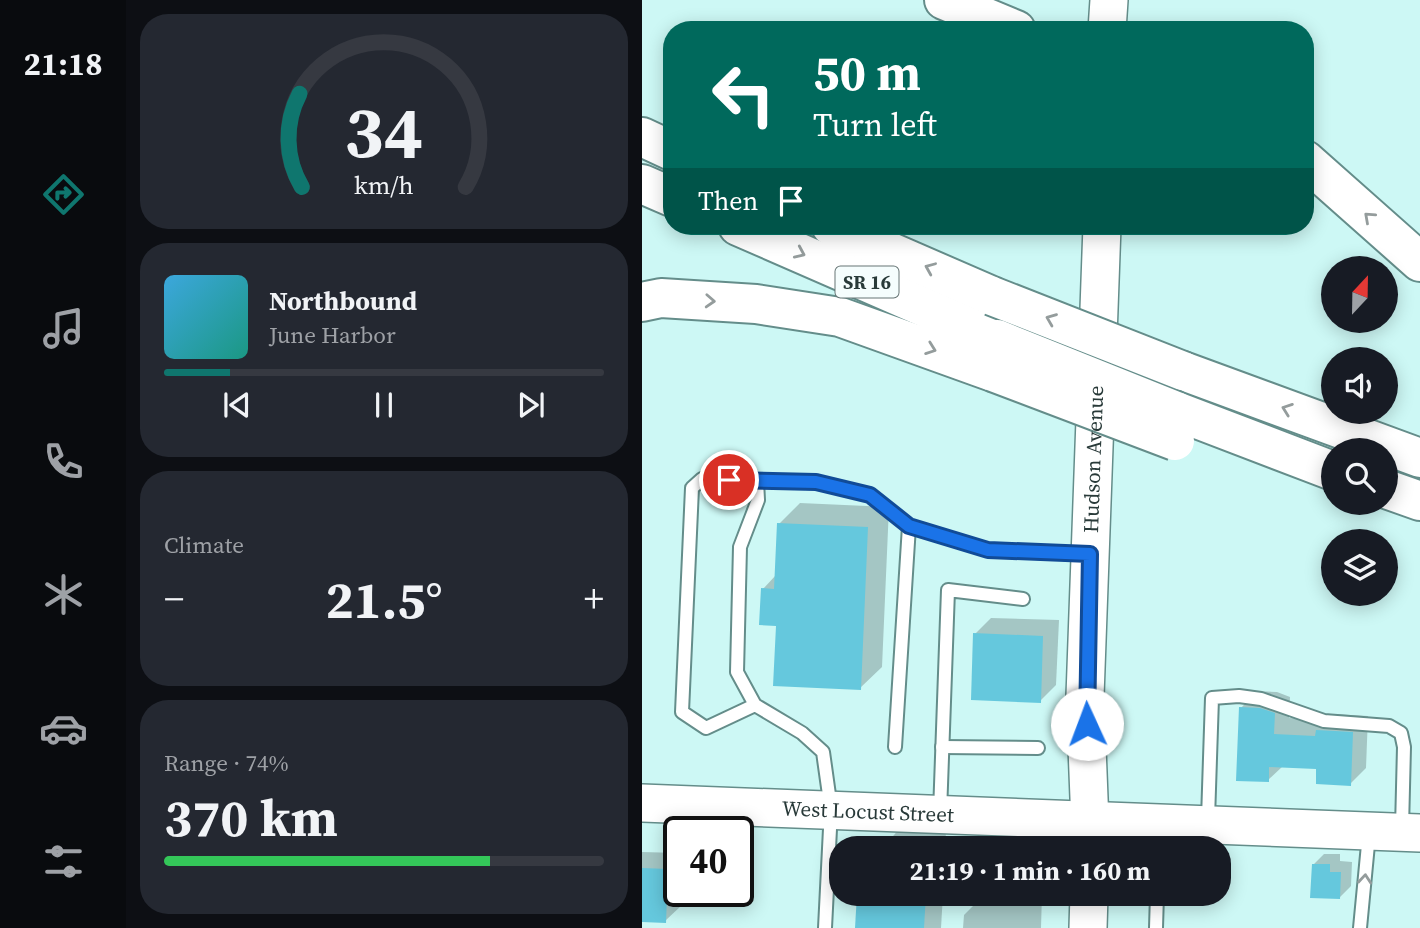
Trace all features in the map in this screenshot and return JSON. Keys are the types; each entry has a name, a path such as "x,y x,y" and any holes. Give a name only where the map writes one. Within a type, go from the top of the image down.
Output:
{"highway":[{"path":"944,0 994,21"},
{"path":"642,137 663,147"},
{"path":"1314,168 1420,262"},
{"path":"642,184 663,193"},
{"name":"SR 16","path":"756,235 995,356 1176,426 1320,467"},
{"name":"SR 16","path":"852,235 992,296 1183,372 1420,458"},
{"path":"642,302 661,298 756,304 840,317 995,356"},
{"path":"1398,493 1420,501"}],"street":[{"path":"1108,21 1109,0"},
{"name":"Hudson Avenue","path":"1091,834 1085,696 1102,235"},
{"name":"West Locust Street","path":"642,803 940,813 1091,834 1208,836 1397,832"},
{"path":"1088,928 1089,906"}],"lane":[{"path":"755,705 706,729 682,712 692,488 702,479 816,482 870,495 909,526 988,550 1090,554"},
{"path":"757,481 758,500 740,547 737,672 755,705 802,733 823,752 831,809 825,928"},
{"path":"895,747 909,526"},
{"path":"940,813 948,590 1023,599"},
{"path":"1208,836 1212,698 1239,696 1277,703 1324,721 1389,726 1401,733 1404,747 1397,832 1360,928"},
{"path":"942,747 1038,748"},
{"path":"1156,928 1157,906"}],"building":[{"path":"777,523 868,527 861,690 773,686 776,626 759,625 761,588 774,589"},
{"path":"973,633 1043,636 1041,703 971,700"},
{"path":"1239,707 1260,708 1275,713 1274,734 1315,736 1316,730 1353,732 1351,786 1316,784 1316,769 1269,767 1269,782 1236,781"},
{"path":"1312,864 1330,864 1330,872 1341,872 1340,899 1310,898"},
{"path":"642,868 663,869 663,907 667,907 666,923 642,922"},
{"path":"856,906 925,906 924,928 855,928"}],"route":[{"path":"729,480 816,482 870,495 909,526 988,550 1090,554 1085,696 1087,724"}]}
